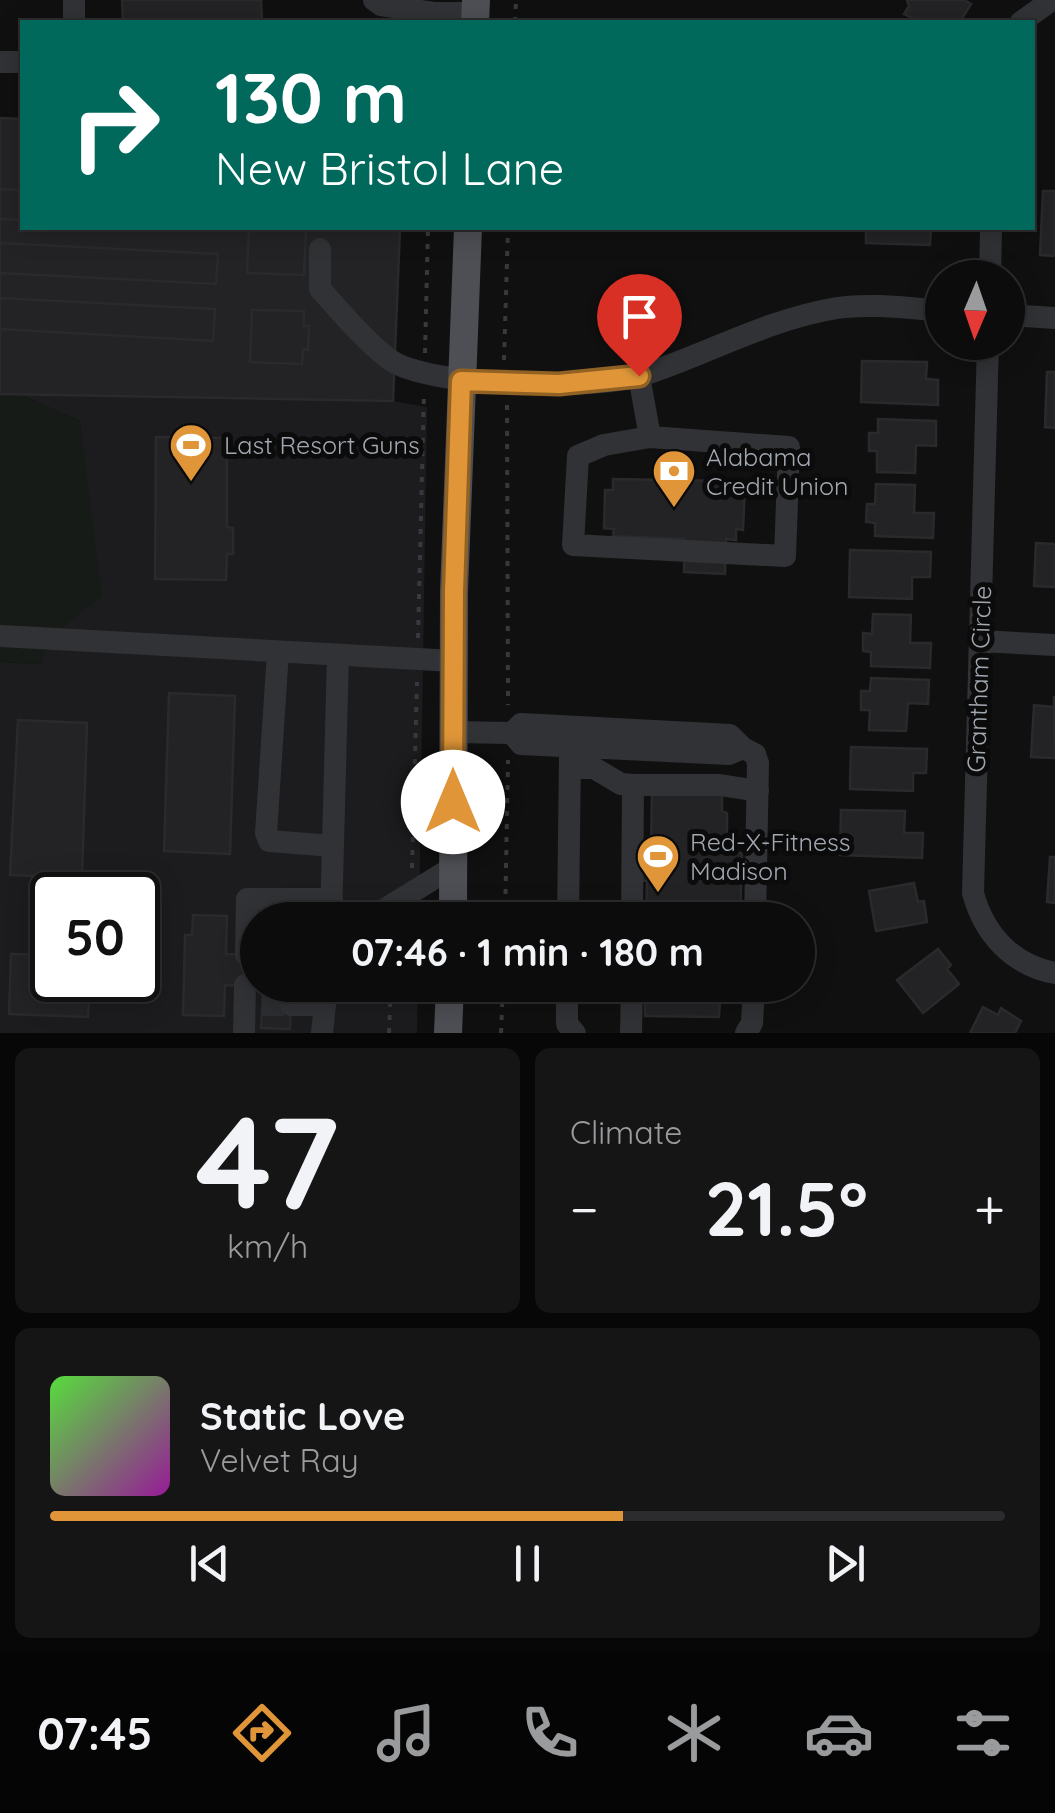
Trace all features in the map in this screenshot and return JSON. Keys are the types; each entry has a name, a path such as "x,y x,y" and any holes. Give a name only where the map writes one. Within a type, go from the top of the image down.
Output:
{"main road":[{"path":"452,902 454,661 468,230"},
{"path":"448,1033 449,1002"}],"street":[{"path":"374,0 380,5 434,13 475,12"},
{"path":"1025,20 1052,0"},
{"path":"990,260 991,230"},
{"path":"320,248 320,289 392,362 461,381 559,384 639,376 748,333 834,308 866,305 925,310"},
{"path":"1025,316 1055,318"},
{"name":"Grantham Circle","path":"988,360 973,894 984,924 1005,949 1040,970 1055,974"},
{"path":"639,376 650,437"},
{"path":"650,437 789,447 785,556 573,544 578,456 604,445 650,437"},
{"path":"0,636 454,661"},
{"path":"980,641 1055,645"},
{"path":"278,652 266,833 269,841 333,846"},
{"path":"332,902 338,655"},
{"path":"454,732 510,733 522,724 571,747 594,768 621,784 720,785 758,791"},
{"path":"571,747 729,754 743,748 755,754 755,902"},
{"path":"568,902 571,747"},
{"path":"632,902 633,785"},
{"path":"396,902 453,866"},
{"path":"247,902 247,899 270,902"},
{"path":"244,1033 249,1002"},
{"path":"291,1005 302,1002"},
{"path":"322,1033 325,1002"},
{"path":"569,1002 571,1028"},
{"path":"632,1002 632,1033"},
{"path":"746,1033 752,1022 753,1002"}],"path":[{"path":"405,896 412,867 428,230"},
{"path":"505,902 510,733 509,436 505,382 508,230"},
{"path":"389,1033 390,1002"},
{"path":"501,1033 502,1002"}],"shaded area":[{"path":"0,394 21,395 80,421 102,596 51,637 40,664 0,662"},
{"path":"21,395 393,401 427,407 419,902 240,902 240,1002 418,1002 417,1033 0,1033 0,662 40,664 89,500 80,421"}],"building":[{"path":"122,0 261,0 262,20 123,20"},
{"path":"907,0 964,0 971,4 961,20 916,20 904,14 909,6"},
{"path":"0,118 20,119 20,230 400,230 393,401 0,394"},
{"path":"0,189 20,190 20,220 0,219"},
{"path":"1043,191 1055,191 1055,256 1040,255"},
{"path":"249,230 306,230 304,275 247,273"},
{"path":"866,230 931,230 930,245 866,243"},
{"path":"0,243 218,254 216,284 0,273"},
{"path":"0,298 215,309 213,341 0,329"},
{"path":"252,310 304,311 304,326 309,326 308,350 303,349 302,364 250,362"},
{"path":"862,361 927,362 926,379 938,380 938,405 861,402"},
{"path":"1047,372 1055,372 1055,428 1045,427"},
{"path":"878,419 936,421 936,446 916,445 915,473 877,472 877,451 869,451 869,433 878,433"},
{"name":"Last Resort Guns","path":"156,437 227,438 227,527 233,528 233,554 227,554 226,580 155,579"},
{"name":"Alabama Credit Union","path":"613,479 720,481 720,486 745,486 743,530 736,529 736,540 726,539 725,574 684,572 685,539 613,536 614,529 604,528 605,490 613,490"},
{"path":"876,484 915,485 914,513 934,513 933,538 875,536 875,523 866,522 867,504 875,504"},
{"path":"1036,543 1055,544 1055,587 1034,586"},
{"path":"850,550 931,552 930,577 912,577 912,599 849,597"},
{"path":"873,614 911,615 910,643 931,643 930,668 871,666 871,652 863,651 863,633 872,634"},
{"path":"871,678 929,680 928,704 908,703 906,731 869,730 870,710 861,710 861,691 870,691"},
{"path":"169,693 235,696 230,854 164,851"},
{"path":"1054,696 1055,758 1031,757 1034,705 1054,707"},
{"path":"18,720 87,723 82,872 10,875"},
{"path":"851,747 927,749 926,773 913,773 913,791 850,789"},
{"path":"652,790 722,792 722,811 727,813 727,853 742,853 741,902 646,902 647,881 638,880 638,849 651,849"},
{"path":"841,810 905,811 904,833 923,833 922,858 840,855"},
{"path":"1050,857 1055,857 1055,903 1047,902"},
{"path":"914,883 918,902 924,901 927,922 876,931 869,891"},
{"path":"193,915 227,916 226,954 240,954 240,985 225,985 224,1016 183,1015 185,935 192,935"},
{"path":"938,949 959,984 923,1013 897,980"},
{"path":"11,954 30,954 30,1002 89,1002 88,1017 9,1014"},
{"path":"262,1002 291,1002 290,1029 261,1028"},
{"path":"645,1002 720,1002 719,1017 645,1016"},
{"path":"983,1007 998,1015 1001,1008 1021,1021 1015,1033 970,1033"}],"tunnel":[{"path":"262,1005 291,1005"}],"place":[{"name":"Last Resort Guns","path":"191,483"},
{"name":"Alabama Credit Union","path":"674,509"},
{"name":"Red-X-Fitness Madison","path":"658,894"}],"route":[{"path":"453,802 461,381 559,384 639,376"}]}
